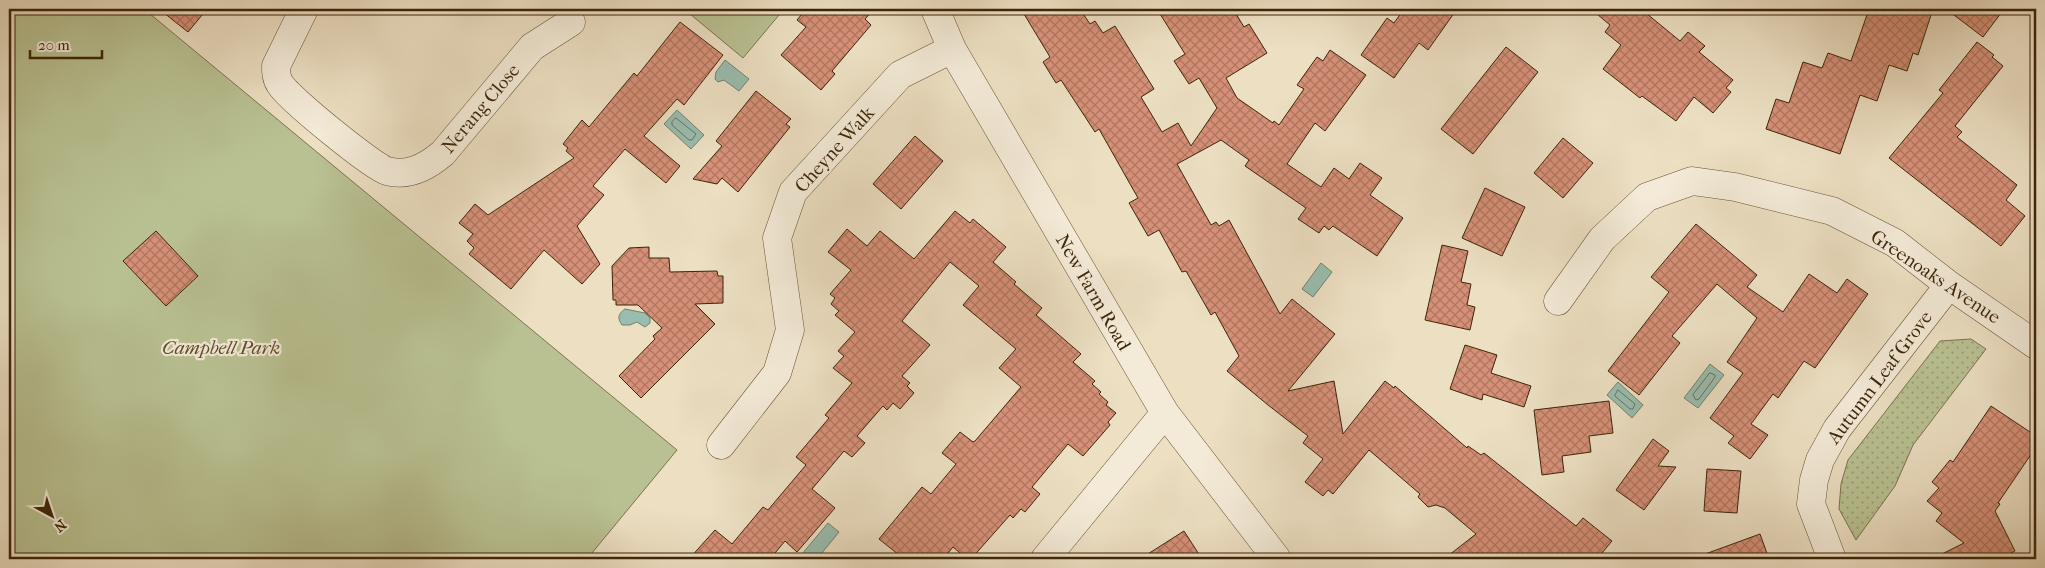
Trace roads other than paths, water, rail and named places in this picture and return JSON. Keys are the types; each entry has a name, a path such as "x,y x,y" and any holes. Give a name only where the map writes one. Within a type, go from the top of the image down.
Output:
{"street":[{"name":"Nerang Close","path":"304,9 276,66 276,75 284,90 370,161 388,171 411,172 434,161 443,153 532,47 571,22"},
{"name":"New Farm Road","path":"935,9 952,49 1165,413 1277,559"},
{"name":"Cheyne Walk","path":"721,445 777,373 790,330 777,238 793,192 900,75 952,49"},
{"name":"Greenoaks Avenue","path":"1558,301 1602,239 1647,197 1692,181 1735,187 1832,211 1895,243 1949,285 2036,345"},
{"name":"Autumn Leaf Grove","path":"1832,559 1811,504 1814,480 1820,460 1838,429 1949,285"},
{"path":"1045,559 1165,413"}],"water":[{"path":"725,60 749,79 739,91 724,80 718,82 715,79 716,72"},
{"path":"677,110 704,135 691,149 664,124"},
{"path":"1321,263 1332,272 1313,297 1302,289"},
{"path":"625,309 645,313 650,318 650,323 645,327 637,322 630,325 622,325 619,316"},
{"path":"1710,364 1724,375 1698,408 1684,398"},
{"path":"1618,382 1643,405 1632,418 1607,395"},
{"path":"828,523 839,532 817,559 809,559 802,554"}],"park label":[{"name":"Campbell Park","path":"221,347"}]}
